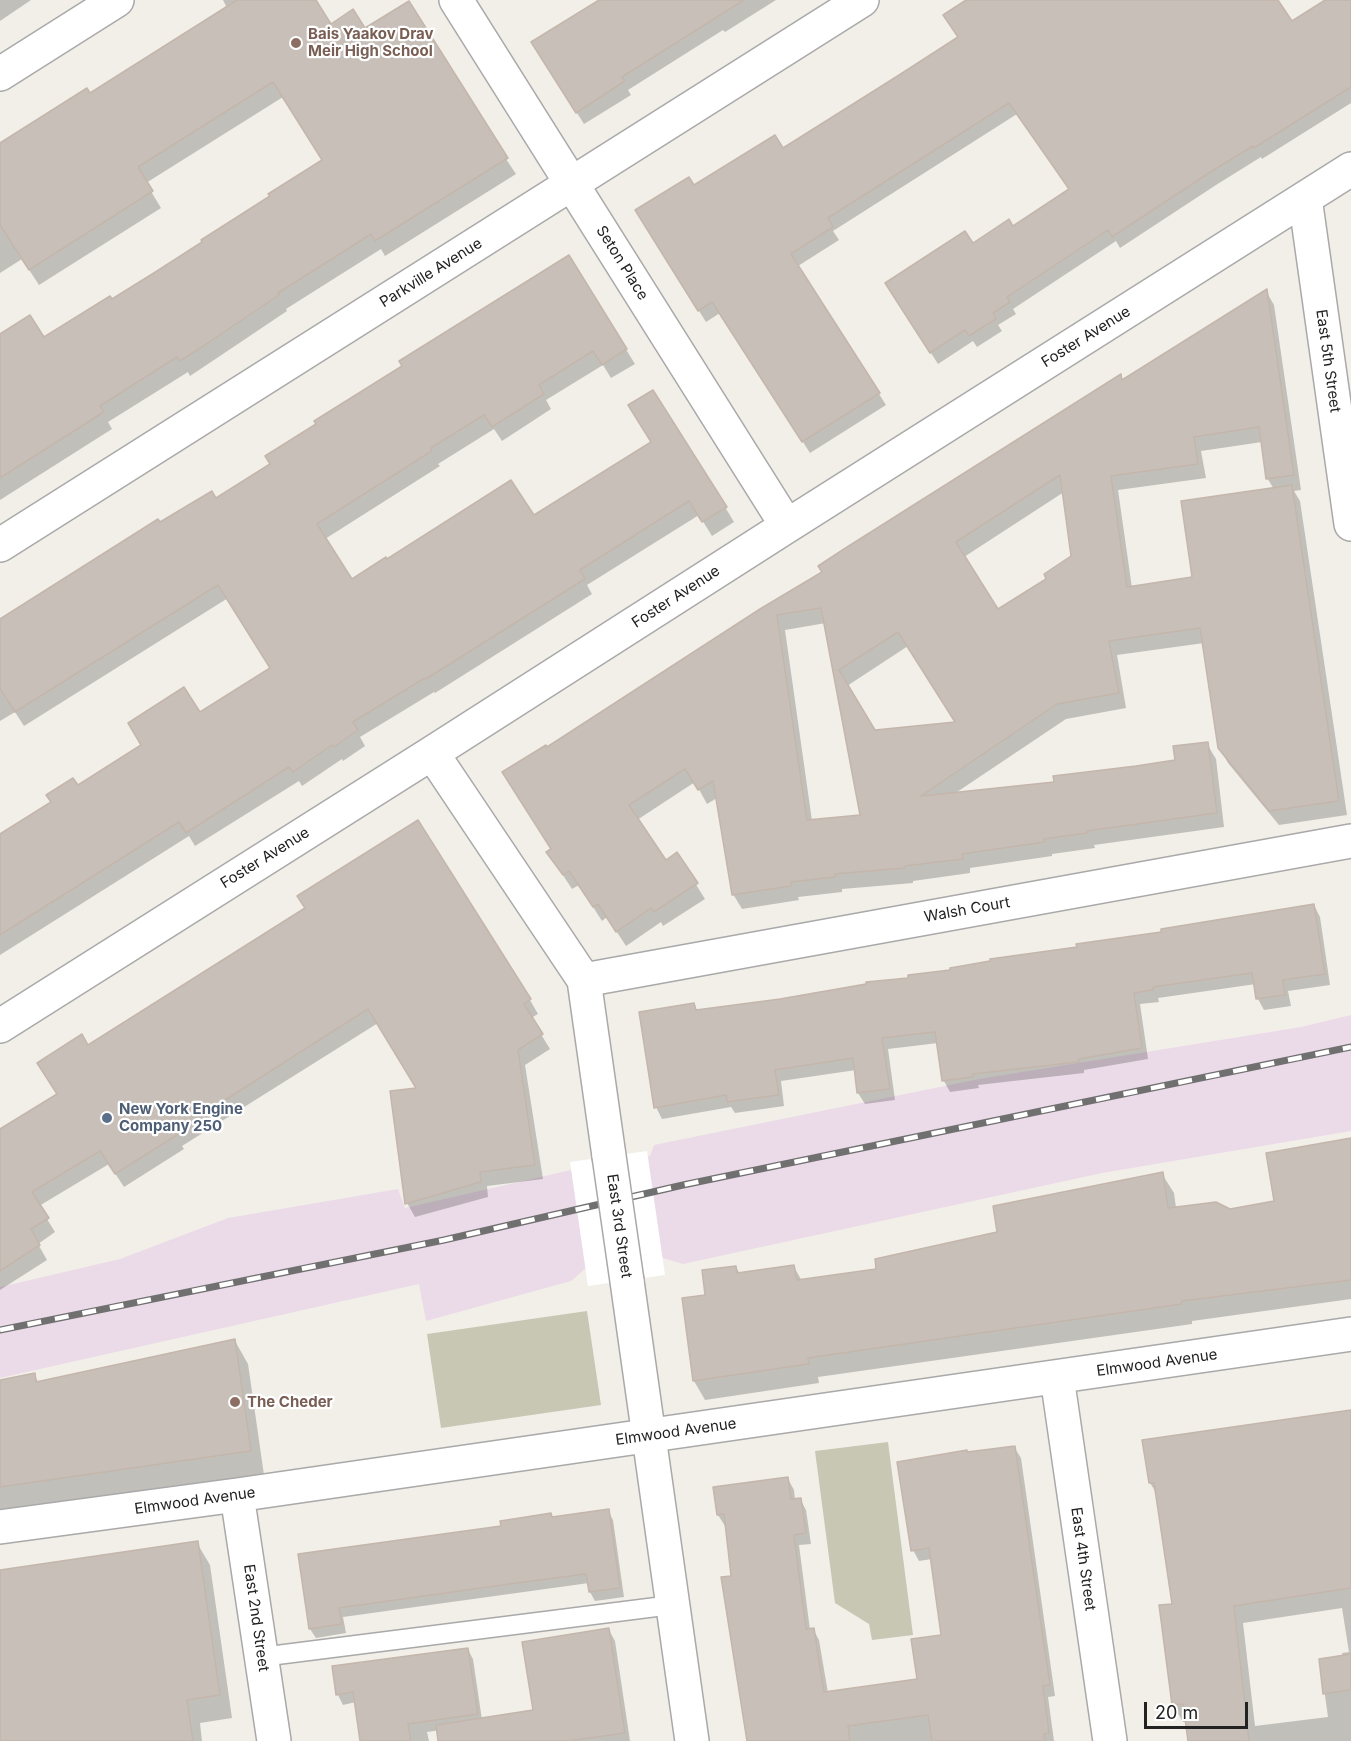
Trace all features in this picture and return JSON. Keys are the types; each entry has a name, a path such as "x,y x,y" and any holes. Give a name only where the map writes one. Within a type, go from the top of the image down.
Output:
{"street":[{"path":"0,74 117,0"},
{"name":"Seton Place","path":"456,0 787,526"},
{"name":"Parkville Avenue","path":"0,545 862,0"},
{"name":"Foster Avenue","path":"0,1026 1351,169"},
{"name":"East 5th Street","path":"1305,198 1351,524"},
{"name":"East 3rd Street","path":"432,753 584,980 692,1741"},
{"name":"Walsh Court","path":"584,980 1351,841"},
{"name":"Elmwood Avenue","path":"0,1527 237,1495 1351,1334"},
{"name":"East 4th Street","path":"1057,1377 1110,1741"},
{"name":"East 2nd Street","path":"237,1495 274,1741"}],"lane":[{"path":"261,1657 672,1605"}],"shaded area":[{"path":"1351,1015 1351,1131 1102,1173 683,1264 663,1258 585,1269 571,1281 426,1321 419,1284 0,1378 0,1287 120,1259 228,1218 398,1189 405,1208 571,1170 650,1156 654,1145 979,1079 1301,1027"},
{"path":"587,1311 601,1405 441,1428 427,1334"},
{"path":"888,1442 913,1635 872,1640 869,1624 835,1603 815,1451"}],"pier":[{"path":"647,1151 665,1275 588,1286 570,1162"}],"building":[{"path":"237,0 316,0 331,24 353,9 365,28 409,1 508,158 375,241 371,234 278,293 279,295 180,361 177,357 100,406 104,412 0,478 0,334 30,315 44,337 110,296 112,299 157,271 270,196 268,194 322,160 273,82 138,167 153,191 29,270 0,225 0,143 87,88 90,93"},
{"path":"599,0 744,0 622,77 625,81 576,113 531,42"},
{"path":"966,0 1278,0 1292,21 1325,0 1351,0 1351,87 1254,148 1253,146 1209,173 1112,237 1108,230 1007,297 1010,302 993,313 996,319 969,336 965,330 930,353 885,283 965,231 973,243 1009,219 1013,226 1069,189 1009,103 828,218 833,227 791,254 880,393 802,442 712,302 698,311 635,210 689,177 694,185 775,135 783,148 896,77 958,37 943,15"},
{"path":"569,255 627,349 602,365 593,351 539,385 544,394 492,427 484,415 317,524 352,579 511,480 534,515 651,442 628,405 653,390 727,507 702,522 689,501 580,570 585,579 353,722 358,730 334,747 332,745 293,772 289,767 186,833 179,822 0,935 0,834 51,802 46,795 73,778 78,785 141,745 128,723 184,687 200,712 270,668 218,585 15,712 0,689 0,619 158,519 160,522 212,491 216,498 270,464 265,456 316,424 314,421 402,366 399,361"},
{"path":"1267,289 1294,475 1266,479 1259,427 1194,437 1198,464 1111,476 1127,587 1192,577 1181,501 1292,485 1339,801 1269,811 1218,748 1200,628 1109,641 1119,693 1057,704 921,796 1054,782 1053,776 1175,760 1173,746 1208,742 1217,813 1087,831 1087,833 1044,839 1045,842 962,854 963,859 905,866 905,868 835,874 835,877 791,882 791,886 732,895 713,781 698,790 685,769 629,805 666,860 677,852 698,883 654,912 651,908 616,932 598,904 593,907 569,871 563,875 546,852 551,849 502,772 546,745 547,747 760,609 822,572 818,566 1121,374 1122,380","holes":["1060,475 1071,556 1044,574 1046,579 998,609 956,542","821,608 860,815 807,820 777,615","898,632 955,722 875,730 839,670"]},
{"path":"418,820 531,999 524,1004 543,1034 518,1050 535,1165 480,1172 481,1182 405,1204 390,1091 416,1088 368,1009 175,1132 177,1135 115,1174 100,1151 32,1192 49,1218 31,1229 40,1245 0,1271 0,1129 57,1094 37,1063 82,1034 88,1045 305,908 297,896"},
{"path":"1314,904 1325,974 1283,980 1285,995 1256,999 1252,973 1153,987 1153,990 1134,993 1142,1048 1079,1059 1079,1062 973,1074 973,1077 942,1081 935,1032 882,1038 890,1089 857,1093 853,1058 775,1070 779,1095 727,1102 726,1095 654,1108 639,1012 694,1003 696,1010 780,999 866,984 866,982 908,978 908,975 950,970 950,968 990,961 990,959 1077,947 1076,944 1161,932 1161,929"},
{"path":"1351,1138 1351,1280 1182,1301 1182,1304 808,1358 809,1364 693,1381 682,1298 705,1295 702,1270 736,1266 737,1273 794,1265 797,1280 876,1269 875,1259 997,1232 993,1206 1163,1172 1168,1208 1216,1202 1230,1209 1274,1201 1266,1153"},
{"path":"235,1339 251,1451 0,1487 0,1380 35,1373 36,1382"},
{"path":"1351,1410 1351,1588 1234,1606 1249,1741 1188,1741 1183,1704 1172,1705 1159,1605 1172,1604 1154,1483 1149,1483 1142,1440"},
{"path":"1015,1446 1050,1685 1043,1686 1049,1733 1044,1734 1045,1741 932,1741 928,1715 848,1726 850,1741 747,1741 721,1577 731,1576 724,1514 717,1515 713,1487 788,1477 791,1499 801,1498 806,1533 794,1535 806,1629 814,1628 824,1692 917,1679 911,1639 941,1635 929,1548 911,1551 897,1462 967,1450 967,1452"},
{"path":"609,1509 620,1588 589,1592 586,1574 524,1582 339,1608 342,1624 309,1629 298,1554 501,1526 500,1521 551,1513 552,1517"},
{"path":"198,1541 220,1695 187,1700 193,1741 0,1741 0,1570"},
{"path":"609,1628 625,1733 569,1741 438,1741 436,1725 533,1710 522,1642"},
{"path":"468,1648 478,1714 408,1724 411,1741 360,1741 353,1692 336,1695 332,1666"},
{"path":"1351,1654 1351,1690 1323,1694 1319,1659"}],"railway":[{"path":"0,1330 444,1240 683,1185 1351,1047"}],"place":[{"name":"Bais Yaakov Drav Meir High School","path":"296,43"},
{"name":"New York Engine Company 250","path":"107,1118"},
{"name":"The Cheder","path":"235,1402"}]}
